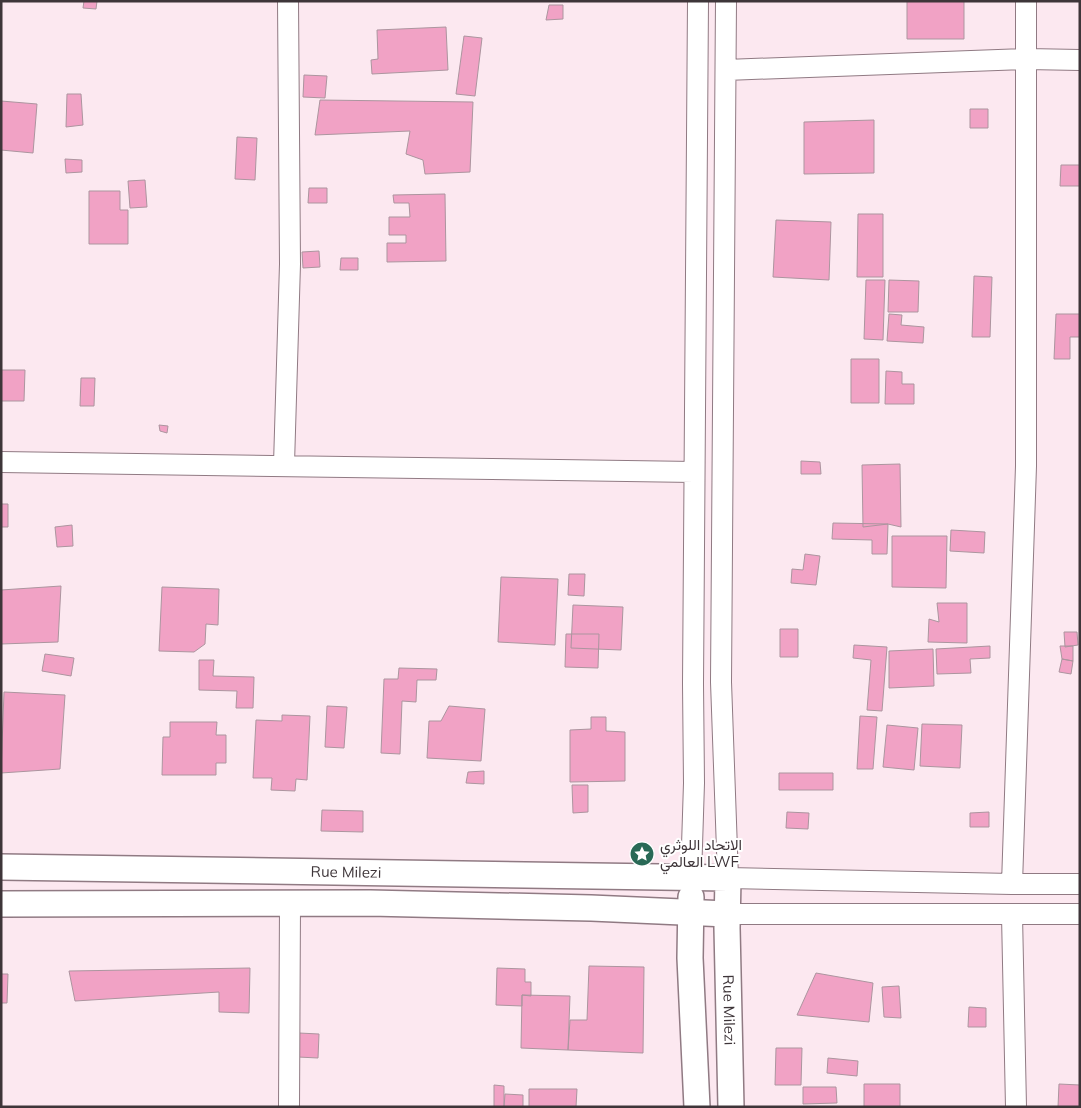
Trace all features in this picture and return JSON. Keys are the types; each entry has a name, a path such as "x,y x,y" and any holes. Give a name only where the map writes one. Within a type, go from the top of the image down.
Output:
{"street":[{"path":"284,464 290,264 288,1"},
{"path":"697,1107 690,958 694,783 694,472 698,1"},
{"path":"726,1 721,682 728,878 1080,884"},
{"path":"1012,884 1026,466 1026,1"},
{"path":"726,70 1080,60"},
{"path":"1,462 284,464 694,472"},
{"name":"Rue Milezi","path":"1,868 728,878 731,1107"},
{"name":"Rue Milezi","path":"1,904 380,903 591,908 727,914"},
{"path":"289,1107 290,904"},
{"path":"727,914 1080,914"},
{"path":"1012,915 1016,1107"}],"building":[{"path":"84,1 97,1 96,9 83,8"},
{"path":"907,1 964,1 964,39 907,39"},
{"path":"549,5 563,5 563,19 546,20"},
{"path":"446,27 448,70 372,74 371,60 378,59 377,30"},
{"path":"464,36 482,38 475,96 456,94"},
{"path":"304,75 327,76 325,98 303,97"},
{"path":"67,94 81,94 83,125 66,127"},
{"path":"320,100 473,102 470,172 425,174 423,160 406,154 410,131 315,135"},
{"path":"1,101 37,104 33,153 1,150"},
{"path":"970,109 988,109 988,128 970,128"},
{"path":"874,120 874,173 804,174 804,122"},
{"path":"237,137 257,138 255,180 235,179"},
{"path":"65,159 82,160 82,172 66,173"},
{"path":"1061,165 1080,165 1080,186 1060,186"},
{"path":"145,180 147,207 130,208 128,181"},
{"path":"309,188 327,188 327,203 308,203"},
{"path":"89,191 120,191 120,210 128,210 128,244 89,244"},
{"path":"445,194 446,261 387,262 387,243 406,243 406,235 389,235 389,217 410,217 409,203 394,203 393,195"},
{"path":"858,214 883,214 883,277 857,277"},
{"path":"776,220 831,222 829,280 773,277"},
{"path":"319,251 320,267 303,268 302,252"},
{"path":"341,258 358,258 358,270 340,270"},
{"path":"974,276 992,277 990,337 972,337"},
{"path":"866,280 885,280 883,340 864,339"},
{"path":"889,280 919,281 918,312 888,312"},
{"path":"889,314 902,315 901,325 924,327 923,343 887,341"},
{"path":"1056,314 1080,314 1080,337 1070,337 1070,359 1054,359"},
{"path":"851,359 879,359 879,403 851,403"},
{"path":"1,370 25,370 24,401 1,401"},
{"path":"886,371 902,372 902,384 914,384 914,404 885,404"},
{"path":"81,378 95,378 94,406 80,406"},
{"path":"159,425 168,426 167,433 160,431"},
{"path":"801,461 820,462 821,474 801,474"},
{"path":"900,464 901,527 888,524 863,527 862,465"},
{"path":"1,504 8,504 8,527 1,527"},
{"path":"833,523 888,524 887,554 872,554 872,540 832,539"},
{"path":"72,525 73,546 57,547 55,527"},
{"path":"951,530 985,532 984,553 950,551"},
{"path":"892,536 947,536 946,588 892,587"},
{"path":"805,554 820,556 816,585 791,583 792,569 803,570"},
{"path":"569,574 585,574 584,596 568,595"},
{"path":"501,577 558,579 555,645 498,642"},
{"path":"61,586 58,642 1,644 1,590"},
{"path":"162,587 219,589 218,625 206,624 205,644 194,652 159,651"},
{"path":"937,603 967,603 967,643 928,642 929,619 939,622"},
{"path":"573,605 623,607 621,650 571,648"},
{"path":"780,629 798,629 798,657 780,657"},
{"path":"1064,632 1077,632 1078,645 1065,647"},
{"path":"566,634 599,634 598,668 565,667"},
{"path":"854,645 887,647 882,711 867,710 871,660 853,658"},
{"path":"990,646 990,658 970,659 971,673 937,674 936,649"},
{"path":"1060,646 1073,646 1073,661 1062,659"},
{"path":"933,649 934,686 889,688 889,651"},
{"path":"45,654 74,658 71,676 42,671"},
{"path":"1062,659 1073,661 1071,674 1059,672"},
{"path":"199,660 214,660 213,676 254,677 253,708 236,708 237,691 199,690"},
{"path":"399,668 437,669 436,680 417,680 416,702 402,701 400,754 381,753 384,679 398,679"},
{"path":"4,692 65,695 60,769 1,773"},
{"path":"327,706 347,707 344,748 325,747"},
{"path":"449,706 485,709 481,761 427,758 429,721 441,721"},
{"path":"282,715 310,716 307,780 296,779 295,791 271,790 272,778 253,778 256,720 282,721"},
{"path":"860,716 877,717 873,769 857,769"},
{"path":"591,717 606,717 606,731 625,732 625,781 570,782 570,730 591,729"},
{"path":"170,722 217,722 216,735 226,735 226,763 216,763 216,775 162,775 163,737 170,737"},
{"path":"922,724 962,725 960,768 920,766"},
{"path":"887,725 918,728 914,770 883,767"},
{"path":"484,771 484,784 466,783 468,772"},
{"path":"779,773 833,773 833,790 779,790"},
{"path":"572,785 588,785 588,812 573,813"},
{"path":"322,810 363,811 363,832 321,831"},
{"path":"787,812 809,813 808,829 786,828"},
{"path":"989,812 989,827 970,827 970,813"},
{"path":"589,966 644,967 643,1053 568,1050 570,1020 587,1020"},
{"path":"250,968 249,1013 219,1012 219,992 75,1001 69,971"},
{"path":"497,968 525,969 525,982 531,982 531,996 522,995 522,1006 496,1005"},
{"path":"816,973 873,983 869,1022 797,1015"},
{"path":"1,974 8,974 7,1003 1,1003"},
{"path":"899,986 901,1018 884,1017 882,987"},
{"path":"522,995 570,996 568,1050 521,1048"},
{"path":"969,1007 986,1008 986,1027 968,1027"},
{"path":"299,1033 319,1034 318,1058 298,1057"},
{"path":"776,1048 802,1048 801,1085 775,1085"},
{"path":"828,1058 858,1061 857,1076 827,1073"},
{"path":"864,1084 900,1084 900,1107 864,1107"},
{"path":"1059,1084 1080,1085 1080,1107 1058,1107"},
{"path":"494,1085 504,1086 504,1107 494,1107"},
{"path":"803,1087 836,1087 837,1103 803,1104"},
{"path":"529,1089 577,1089 576,1107 529,1107"},
{"path":"505,1094 523,1095 523,1107 504,1107"}],"place":[{"name":"الاتحاد اللوثري العالمي LWF","path":"642,854"}]}
